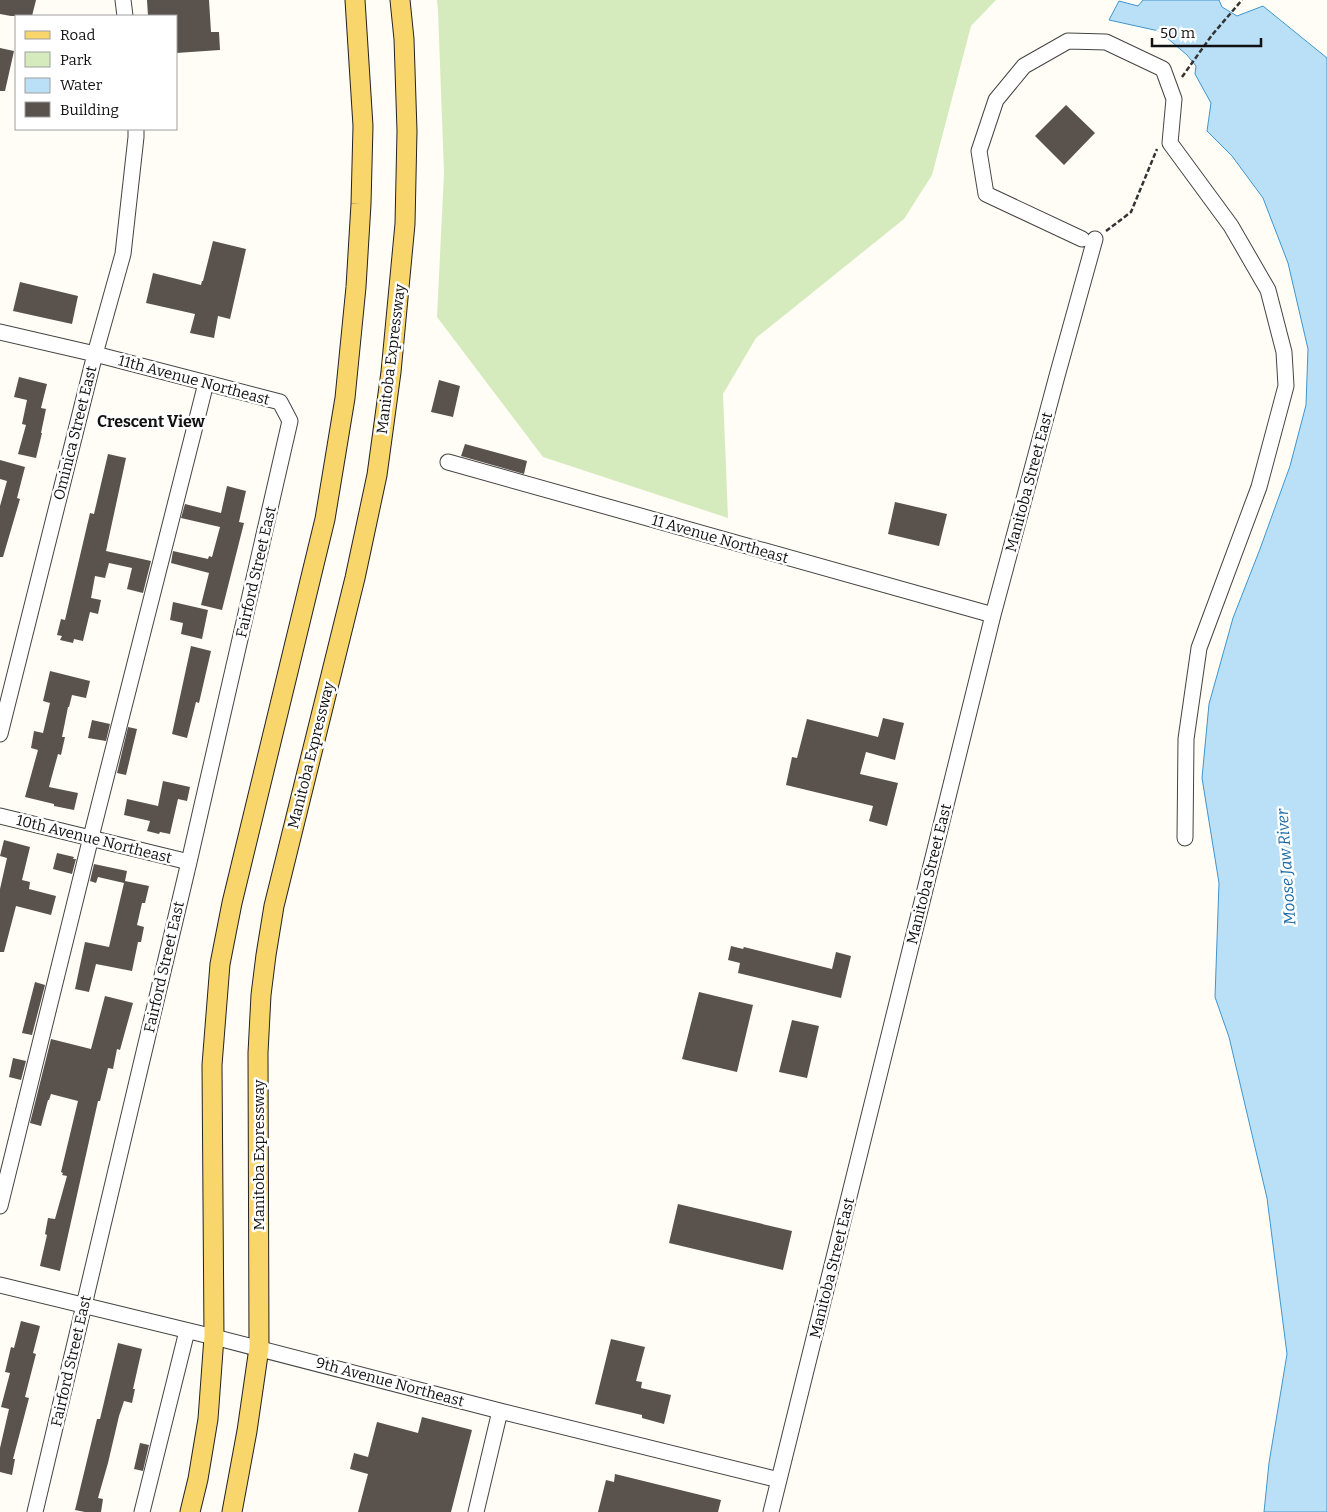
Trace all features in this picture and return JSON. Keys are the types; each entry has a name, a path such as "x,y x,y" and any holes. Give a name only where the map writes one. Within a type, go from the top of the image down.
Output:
{"main road":[{"path":"190,1512 198,1479 208,1419 214,1336 212,1065 220,964 232,903 325,519 345,398 356,287 363,126 355,0"},
{"name":"Manitoba Expressway","path":"232,1512 248,1432 259,1348 258,1053 261,995 266,955 274,906 355,578 375,484 391,372 399,295 405,205 407,131 404,39 400,0"}],"street":[{"path":"123,0 125,15"},
{"name":"Manitoba Street East","path":"771,1512 993,615 1057,376 1089,239 986,194 979,151 996,100 1024,66 1068,41 1106,42 1163,69 1174,99 1170,143 1232,226 1268,290 1284,352 1286,386 1259,487 1199,648 1186,739 1185,838"},
{"name":"Ominica Street East","path":"0,734 95,354 122,254 136,130"},
{"name":"11th Avenue Northeast","path":"0,332 95,354 280,402 290,421"},
{"path":"0,1206 206,383"},
{"name":"Fairford Street East","path":"35,1512 189,862 290,421"},
{"name":"11 Avenue Northeast","path":"448,462 993,615"},
{"name":"10th Avenue Northeast","path":"0,816 189,862"},
{"name":"9th Avenue Northeast","path":"0,1285 214,1336 500,1411 779,1480"},
{"path":"142,1512 187,1331"},
{"path":"476,1512 500,1411"}],"green space":[{"path":"437,0 996,0 971,26 932,175 904,219 756,338 723,394 728,518 543,457 437,317 444,173"}],"water":[{"name":"Moose Jaw River","path":"1143,0 1219,0 1222,7 1237,16 1263,6 1327,58 1327,1512 1264,1512 1269,1463 1287,1354 1267,1198 1229,1037 1215,997 1219,883 1202,778 1209,704 1233,618 1290,466 1306,405 1308,349 1288,263 1263,198 1232,156 1207,131 1211,103 1195,74 1196,66 1187,55 1159,31 1109,20 1119,1 1138,6"}],"building":[{"path":"0,0 36,0 32,15 11,16 0,14"},
{"path":"147,0 209,0 211,32 219,32 220,50 178,53 178,15 148,15"},
{"path":"0,48 14,51 5,91 0,91"},
{"path":"1066,105 1095,133 1064,165 1035,136"},
{"path":"213,241 246,249 230,319 218,316 214,338 190,333 195,314 146,303 153,273 201,285"},
{"path":"20,282 78,296 72,324 13,311"},
{"path":"19,377 47,384 41,408 46,409 36,458 18,454 26,425 22,424 27,400 14,397"},
{"path":"439,380 460,386 453,417 431,412"},
{"path":"465,444 527,461 524,474 461,456"},
{"path":"108,454 126,458 106,551 151,561 143,593 127,589 132,568 109,563 105,578 95,576 91,598 101,600 98,614 90,612 83,641 74,639 73,643 60,640 62,636 57,635 61,619 65,620 90,513 94,514"},
{"path":"0,460 25,467 17,498 20,499 3,557 0,557 0,506 7,481 0,479"},
{"path":"227,486 246,491 239,522 244,523 222,610 201,605 209,573 171,563 173,551 208,559 209,556 212,557 220,527 181,518 185,504 221,513"},
{"path":"895,502 947,514 939,546 888,534"},
{"path":"173,602 208,610 202,639 181,634 183,623 170,620"},
{"path":"191,646 211,651 199,703 196,702 187,738 172,734"},
{"path":"50,671 90,681 86,698 72,695 62,737 65,737 61,755 58,754 49,787 78,793 74,810 25,797 38,750 31,748 34,731 43,733 50,703 43,701"},
{"path":"883,718 904,723 895,760 866,752 860,774 898,783 887,826 869,821 873,806 786,785 792,757 797,758 807,719 878,737"},
{"path":"92,720 110,724 106,741 88,738"},
{"path":"128,727 137,729 126,775 117,773"},
{"path":"163,781 190,787 187,801 178,799 170,834 147,831 150,821 124,815 127,799 158,806"},
{"path":"4,840 30,847 22,880 30,882 29,889 56,896 51,915 16,906 4,952 0,952 0,889 7,858 0,856"},
{"path":"57,853 76,859 72,874 53,869"},
{"path":"94,864 127,871 125,881 149,886 145,903 142,903 137,925 144,927 141,942 138,942 132,971 96,964 89,992 75,989 85,942 109,947 124,883 98,877 96,883 90,881"},
{"path":"731,946 743,949 744,947 832,969 836,952 851,956 841,998 738,973 740,963 728,960"},
{"path":"35,982 45,985 32,1035 22,1033"},
{"path":"699,992 753,1005 737,1072 682,1059"},
{"path":"105,996 133,1003 120,1050 117,1049 113,1069 108,1068 100,1101 98,1101 60,1271 40,1266 47,1235 45,1234 48,1218 55,1219 67,1176 62,1175 63,1173 61,1172 78,1101 51,1094 41,1126 30,1123 51,1039 91,1049"},
{"path":"792,1020 819,1026 807,1078 779,1072"},
{"path":"13,1058 26,1061 21,1080 9,1077"},
{"path":"678,1204 792,1231 783,1270 669,1243"},
{"path":"21,1321 40,1326 33,1353 36,1354 25,1397 29,1398 13,1459 15,1459 12,1475 0,1472 0,1448 9,1409 1,1407 10,1373 5,1372 11,1347 14,1348"},
{"path":"611,1339 645,1347 636,1381 642,1382 641,1388 671,1395 664,1424 642,1418 642,1415 595,1404"},
{"path":"118,1343 142,1349 133,1389 135,1389 132,1403 124,1401 119,1416 98,1498 103,1499 101,1512 75,1510 97,1419 100,1419"},
{"path":"422,1417 472,1430 451,1512 358,1512 368,1474 350,1469 354,1453 368,1457 377,1422 418,1433"},
{"path":"140,1443 149,1445 143,1471 134,1469"},
{"path":"615,1474 721,1500 718,1512 598,1512 606,1480 614,1482"}],"district":[{"name":"Crescent View","path":"151,421"}]}
